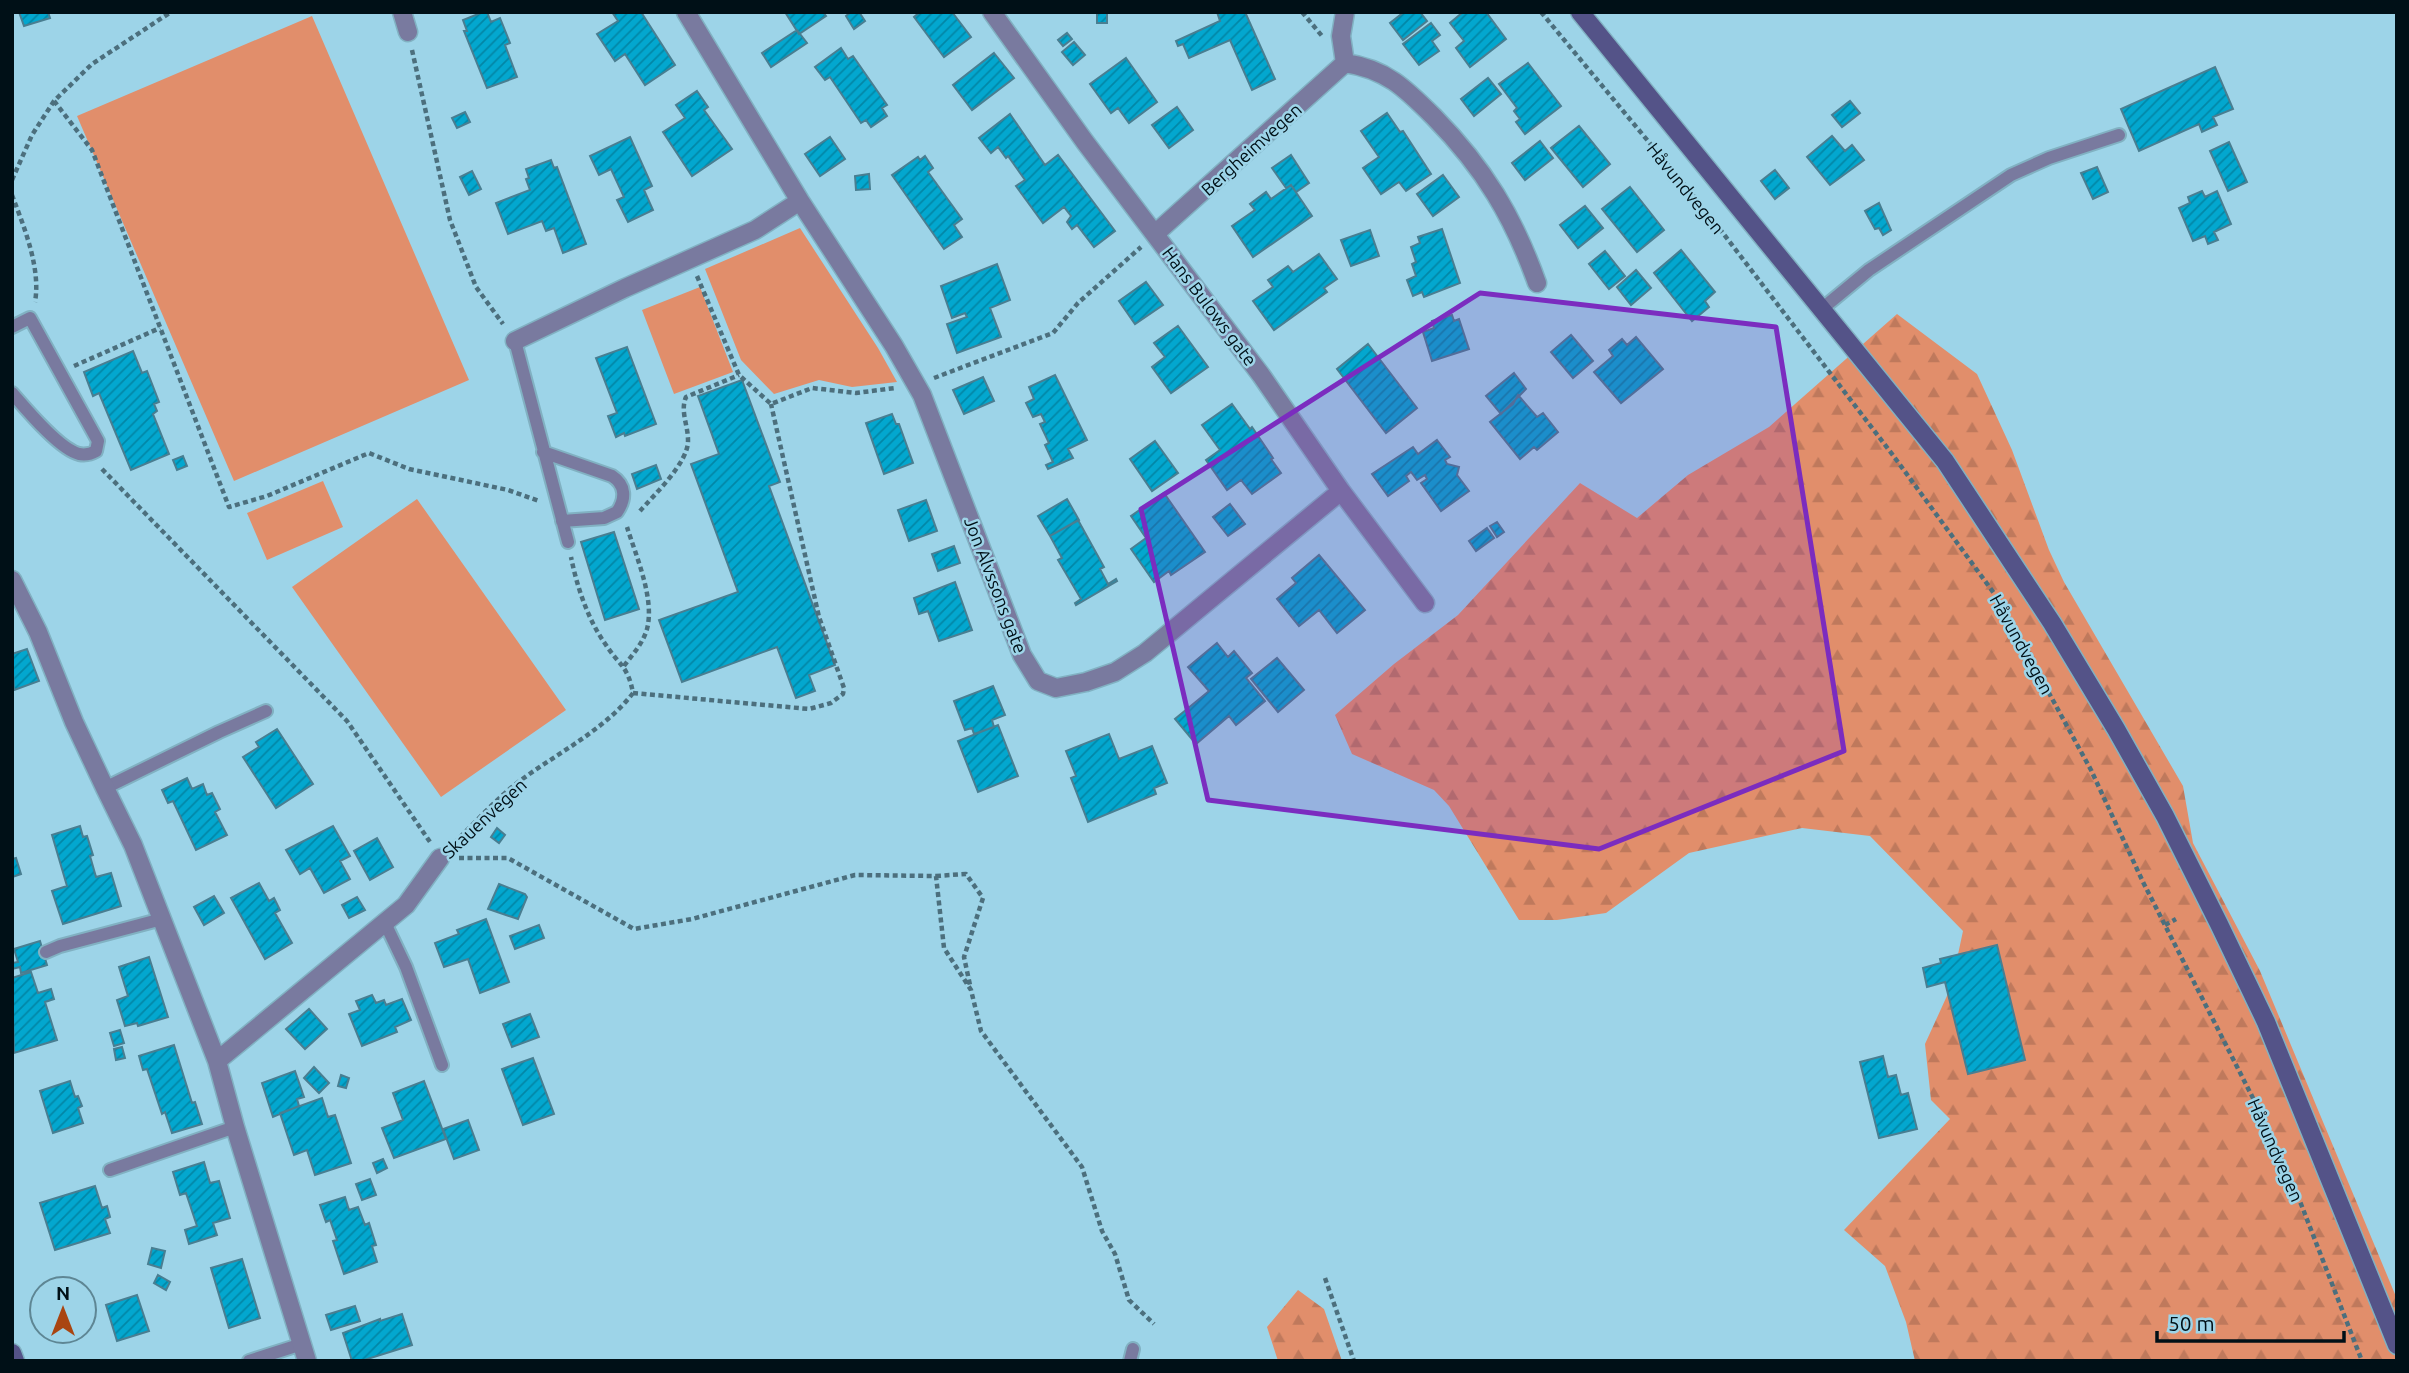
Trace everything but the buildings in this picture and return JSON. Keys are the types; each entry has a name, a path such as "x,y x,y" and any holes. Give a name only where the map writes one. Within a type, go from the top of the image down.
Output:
{"main road":[{"name":"Håvundvegen","path":"1580,12 1945,461 1997,537 2116,729 2165,816 2266,1022 2397,1345"},
{"path":"12,1353 15,1361"}],"street":[{"path":"402,12 408,32"},
{"name":"Jon Alvssons gate","path":"686,12 922,395 1021,655 1038,681 1056,688 1096,679 1125,666 1145,653 1341,491"},
{"name":"Hans Bulows gate","path":"992,12 1085,142 1261,375 1341,491 1425,603"},
{"path":"1345,12 1341,36 1345,63 1364,66 1401,85 1462,146 1506,208 1537,283"},
{"name":"Bergheimvegen","path":"1156,233 1345,63"},
{"path":"515,341 755,230 800,201"},
{"path":"12,580 38,632 74,722 134,845 217,1061 304,1353"},
{"name":"Skauenvegen","path":"217,1061 406,905 440,858"}],"lane":[{"path":"1823,308 1869,270 2011,175 2060,154 2119,135"},
{"path":"12,327 30,318 98,441 96,451 79,454 61,444 12,393"},
{"path":"515,341 568,542"},
{"path":"543,452 612,475 619,480 624,496 617,512 604,518 562,521"},
{"path":"105,789 266,711"},
{"path":"46,952 162,919"},
{"path":"385,923 406,967 442,1065"},
{"path":"110,1170 235,1127"},
{"path":"249,1361 304,1353"}],"path":[{"path":"12,180 32,135 54,101 92,64 171,12"},
{"name":"Håvundvegen","path":"1541,12 1706,211 1895,458 1996,596 2091,770 2165,925 2257,1106 2301,1205 2362,1361"},
{"path":"408,32 450,220 476,287 515,341"},
{"path":"54,101 92,150 229,507 267,496 369,453 410,469 508,490 557,506"},
{"path":"12,195 25,229 35,274 36,299 30,318"},
{"path":"60,372 160,328"},
{"path":"636,516 672,473 688,446 684,412 687,397 739,374"},
{"path":"568,542 573,569 590,616 606,646 624,666 631,680 633,693 809,709 831,704 843,694 844,688 819,617 771,404"},
{"path":"91,454 109,478 347,722 440,858 508,858 634,929 692,919 855,875 966,874 983,898 964,957 981,1031 1082,1167 1102,1231 1115,1254 1129,1300 1154,1324"},
{"path":"621,506 648,600 649,615 640,645 624,666"},
{"name":"Skauenvegen","path":"440,858 515,785 625,704 633,693"},
{"path":"936,876 944,948 971,990"},
{"path":"2165,925 2176,919"},
{"path":"1325,1278 1354,1361"}],"highlighted area":[{"path":"1480,293 1776,327 1844,751 1599,849 1208,800 1141,509"}],"green space":[{"path":"312,16 469,380 234,481 77,116"},
{"path":"800,228 897,382 852,387 819,380 774,394 741,360 705,269"},
{"path":"700,287 733,372 674,394 642,310"},
{"path":"1897,314 1977,374 2012,450 2049,550 2064,582 2183,786 2193,843 2260,971 2397,1299 2397,1361 1915,1361 1906,1322 1885,1266 1844,1230 1950,1119 1931,1100 1925,1044 1951,987 1963,931 1870,836 1802,828 1689,853 1606,913 1557,920 1519,920 1449,806 1434,790 1352,754 1335,715 1394,664 1458,615 1580,483 1637,518 1688,475 1769,427"},
{"path":"323,481 343,527 267,560 247,513"},
{"path":"417,499 566,710 441,797 292,587"},
{"path":"1298,1290 1324,1309 1342,1361 1278,1361 1267,1327"}]}
